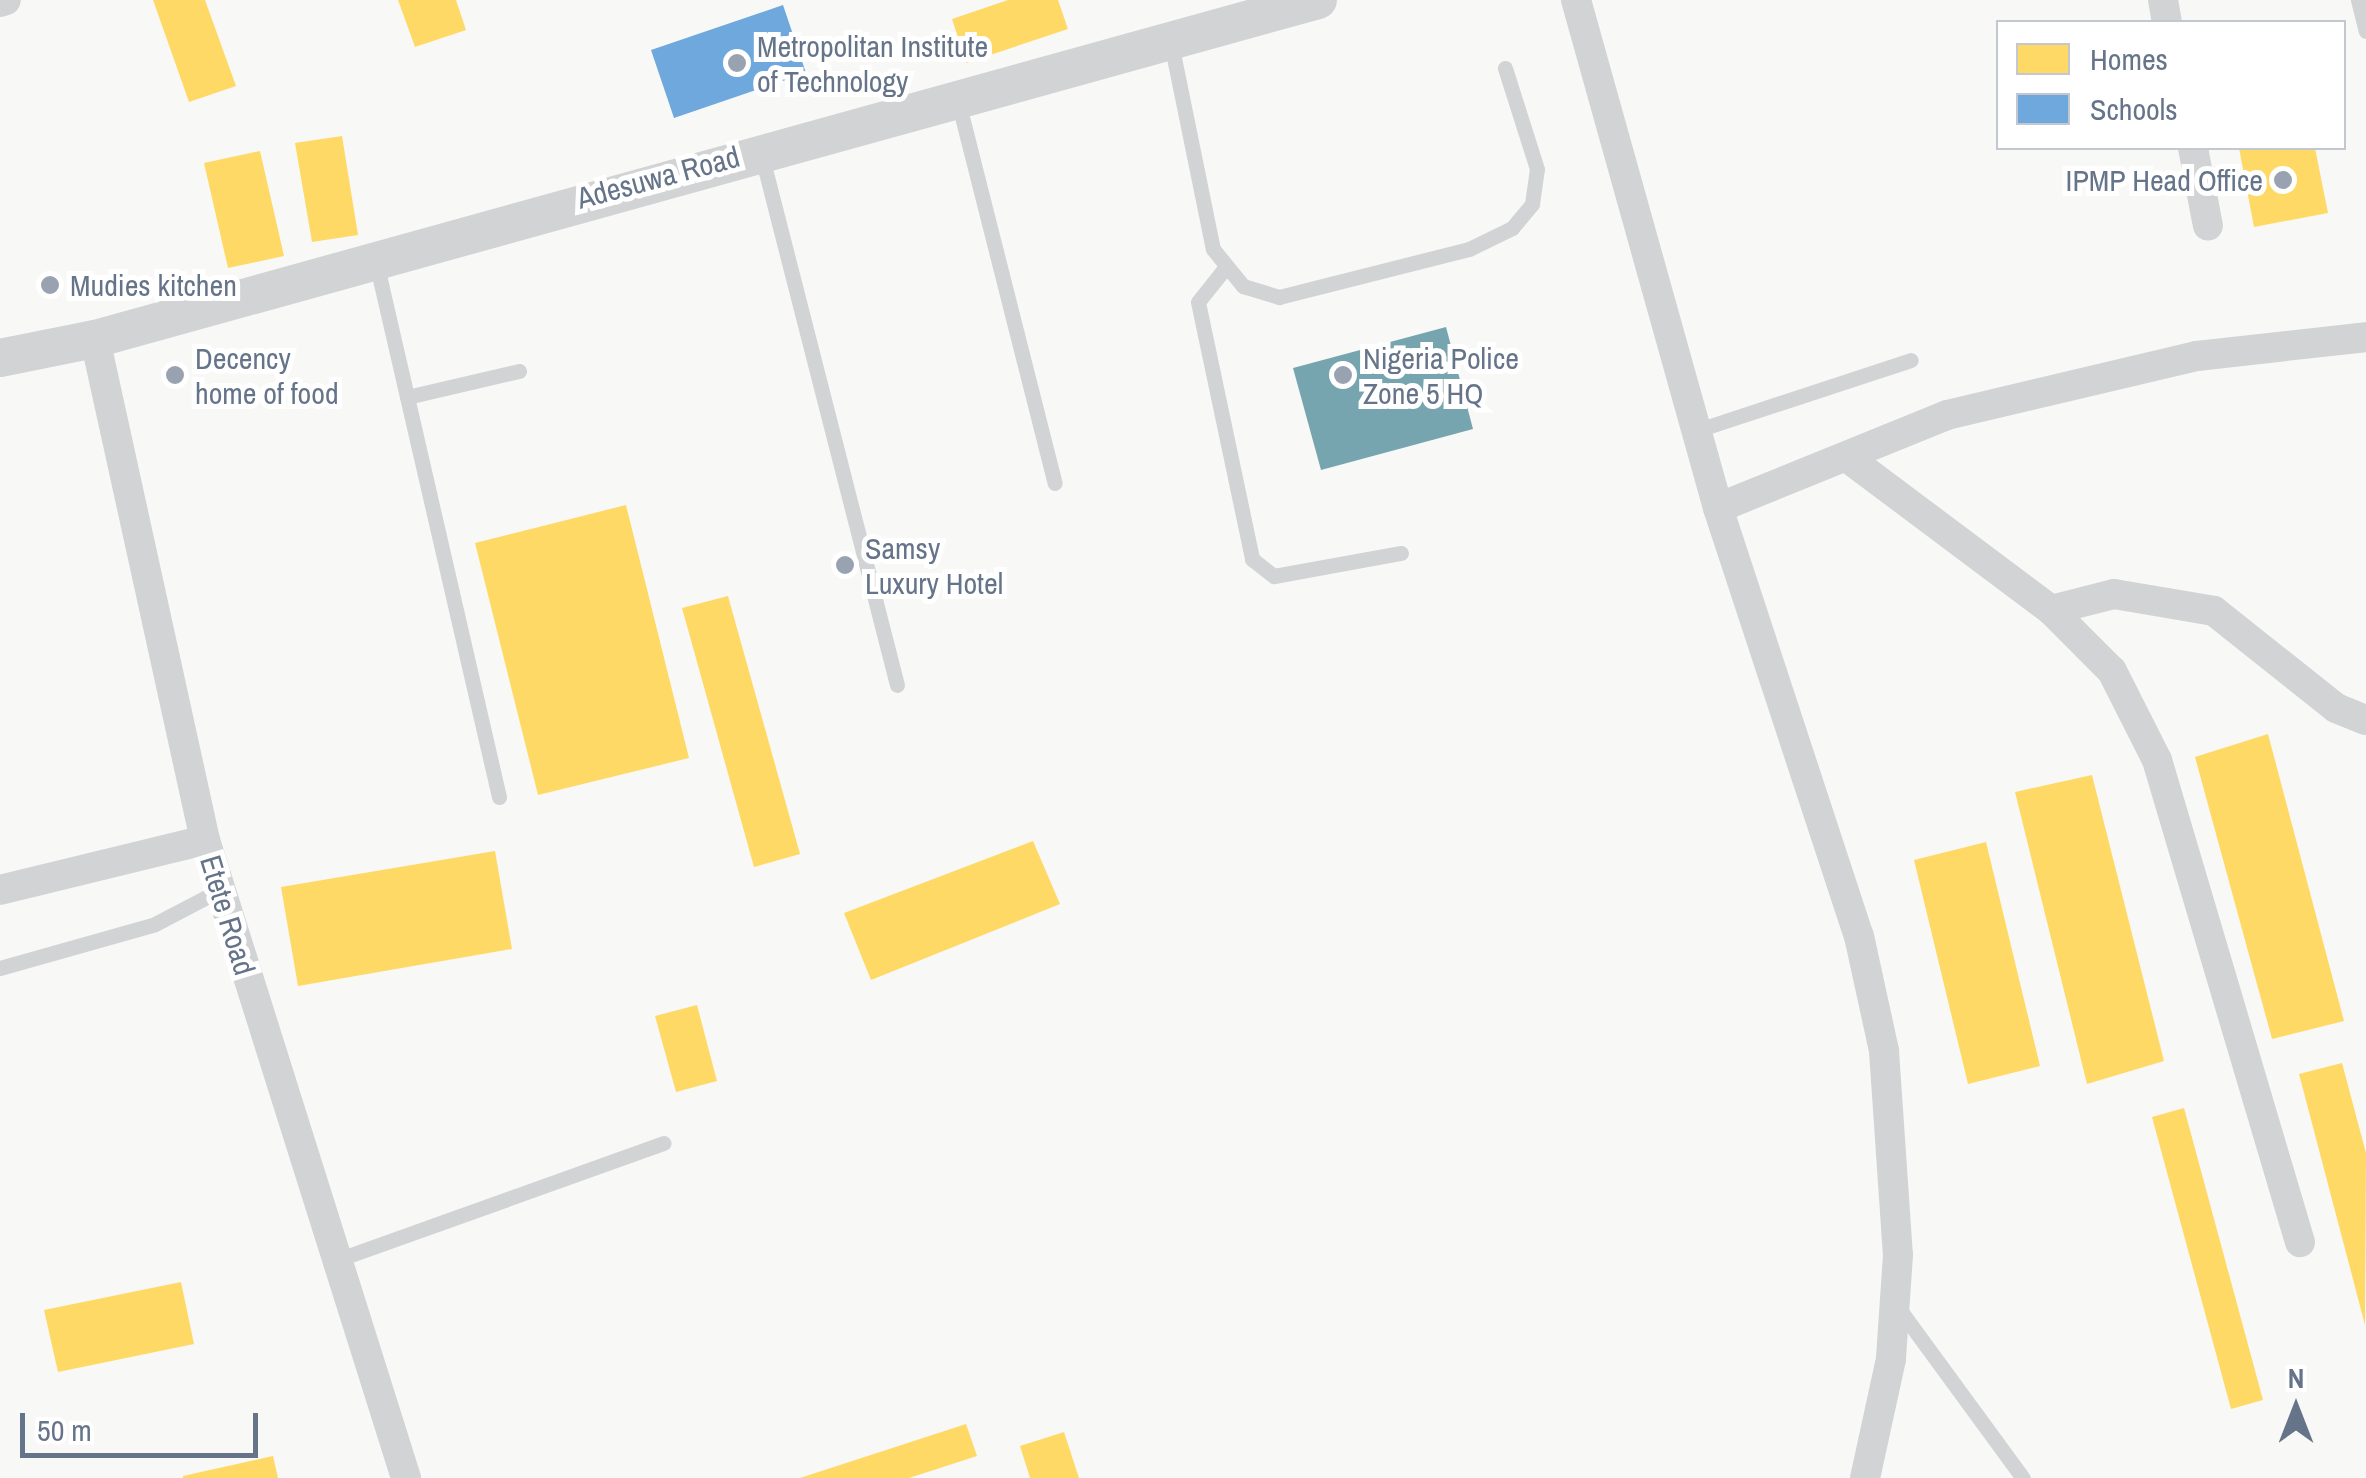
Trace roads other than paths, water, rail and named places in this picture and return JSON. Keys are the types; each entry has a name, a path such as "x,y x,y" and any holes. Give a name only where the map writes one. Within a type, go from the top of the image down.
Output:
{"street":[{"name":"Adesuwa Road","path":"0,358 95,339 760,149 1318,0"},
{"path":"1576,0 1718,508 1859,936 1899,1190 1894,1303 1865,1478"},
{"path":"2192,150 2208,226"},
{"path":"1718,508 1948,415 2197,356 2366,337"},
{"name":"Etete Road","path":"95,339 204,840 334,1261 406,1478"},
{"path":"1848,458 2052,610 2112,671 2158,760 2300,1242"},
{"path":"2052,610 2114,594 2214,611 2336,708 2366,720"},
{"path":"0,890 204,840"}],"lane":[{"path":"2358,0 2366,31"},
{"path":"1170,40 1224,268 1243,286 1279,297 1318,292 1512,228 1532,204 1537,168 1505,68"},
{"path":"957,97 1055,484"},
{"path":"760,149 897,686"},
{"path":"375,258 498,797"},
{"path":"1224,268 1198,302 1252,559 1274,576 1401,553"},
{"path":"1696,432 1911,360"},
{"path":"407,397 519,371"},
{"path":"0,968 165,920 220,890"},
{"path":"334,1261 663,1144"},
{"path":"1894,1303 2022,1478"}],"place":[{"name":"Metropolitan Institute of Technology","path":"737,63"},
{"name":"IPMP Head Office","path":"2283,180"},
{"name":"Mudies kitchen","path":"50,285"},
{"name":"Decency home of food","path":"175,375"},
{"name":"Nigeria Police Zone 5 HQ","path":"1343,375"},
{"name":"Samsy Luxury Hotel","path":"845,565"}]}
